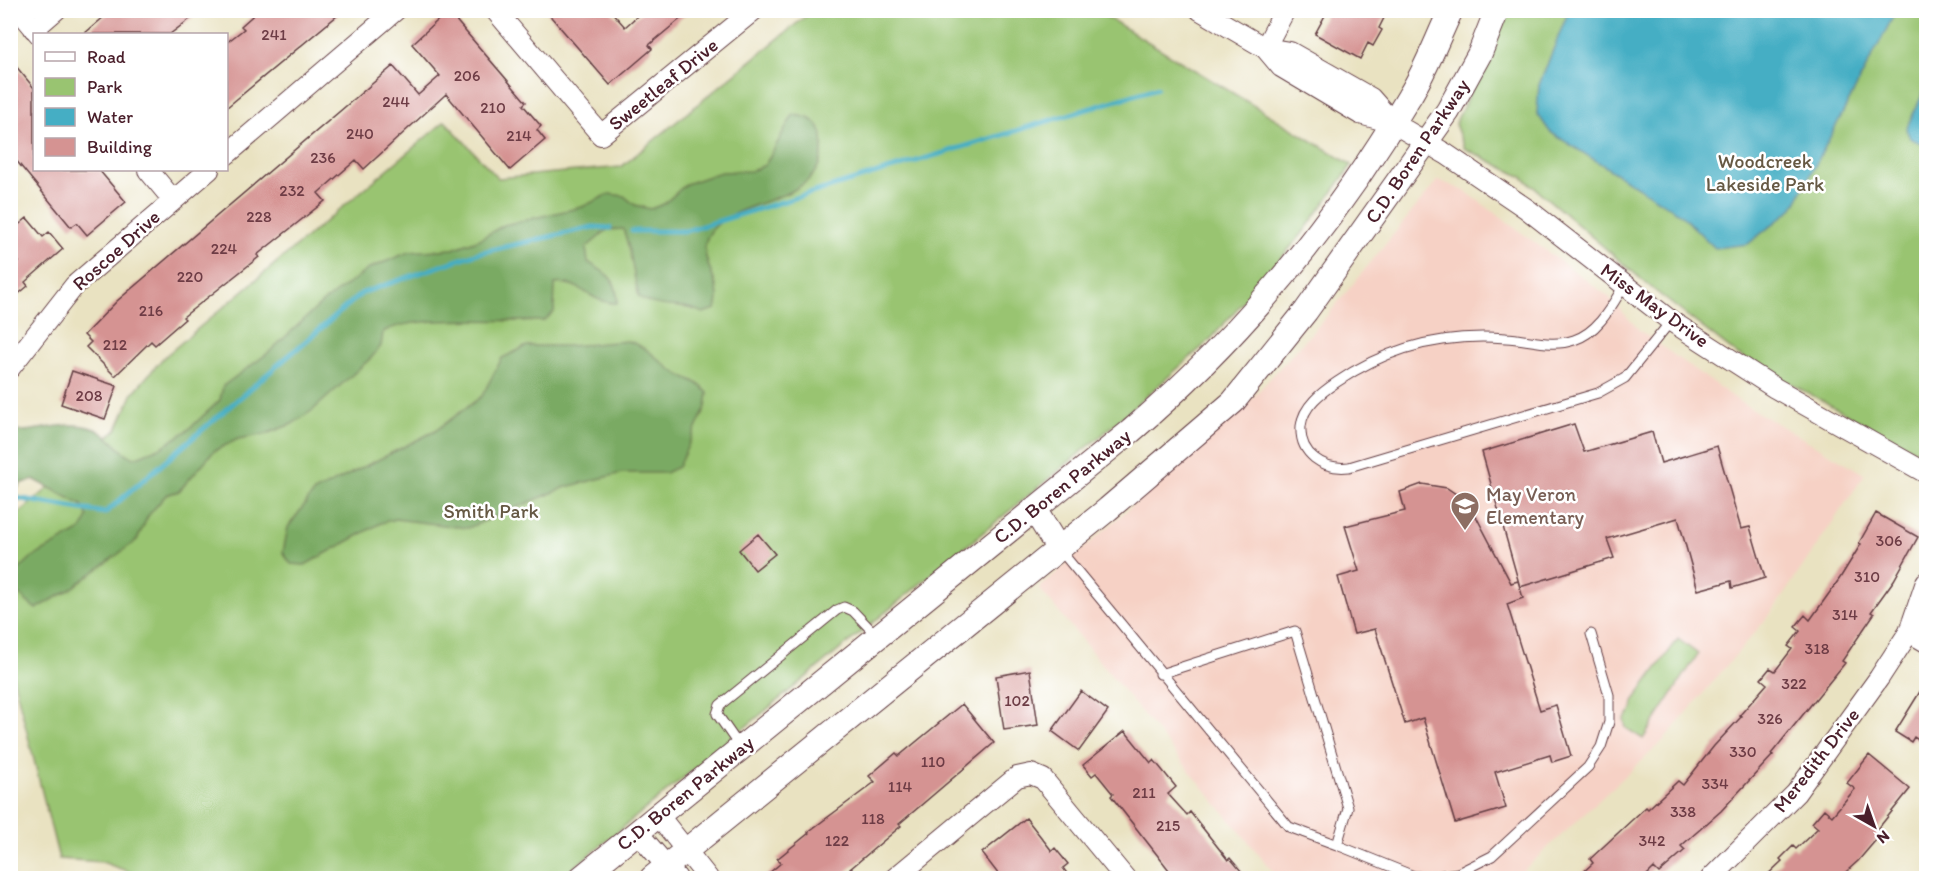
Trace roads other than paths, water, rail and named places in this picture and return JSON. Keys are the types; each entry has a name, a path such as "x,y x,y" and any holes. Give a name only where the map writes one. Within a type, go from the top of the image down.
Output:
{"street":[{"path":"19,10 37,32 56,10"},
{"path":"228,152 396,10"},
{"name":"Sweetleaf Drive","path":"495,10 601,135 754,10"},
{"path":"1200,10 1265,48 1290,51 1371,98 1393,123"},
{"path":"1265,48 1285,10"},
{"name":"C.D. Boren Parkway","path":"581,879 1166,400 1240,328 1320,232 1393,123 1410,95 1451,10"},
{"name":"C.D. Boren Parkway","path":"665,875 686,851 1058,548 1233,402 1306,311 1448,111 1480,53 1497,10"},
{"name":"Miss May Drive","path":"1393,123 1426,142 1527,209 1671,321 1775,388 1926,473"},
{"path":"149,171 173,200"},
{"name":"Roscoe Drive","path":"10,369 75,285 208,171"},
{"path":"1034,509 1058,548"},
{"name":"Meredith Drive","path":"1711,879 1796,793 1879,678 1909,632 1926,582"},
{"name":"Meredith Drive","path":"1909,632 1926,620"},
{"path":"1909,632 1926,642"},
{"path":"895,879 1017,777 1031,774 1043,779 1125,879"},
{"path":"658,815 708,879"},
{"path":"638,832 665,875"}],"lane":[{"path":"1625,284 1602,319 1591,331 1575,340 1559,343 1490,336 1444,338 1404,348 1372,361 1350,373 1311,404 1301,426 1308,452 1322,464 1348,467 1598,393 1625,378 1671,321"},
{"path":"1058,548 1289,827 1414,876 1429,877 1458,873 1492,856 1588,767 1602,747 1609,722 1610,702 1592,634"},
{"path":"740,748 720,722 717,714 720,705 837,610 844,607 853,611 877,636"},
{"path":"1160,674 1294,631 1348,808 1337,845"}],"water":[{"path":"1569,10 1896,11 1793,208 1748,244 1715,248 1679,213 1550,132 1537,113 1539,85"},
{"path":"1926,87 1926,146 1910,138 1906,129"}],"waterway":[{"path":"632,231 686,231 1157,88"},
{"path":"10,497 105,513 362,293 478,253 593,227 610,228"}],"place":[{"name":"May Veron Elementary","path":"1465,532"}],"park label":[{"name":"Woodcreek Lakeside Park","path":"1765,172"},
{"name":"Smith Park","path":"491,511"}]}
